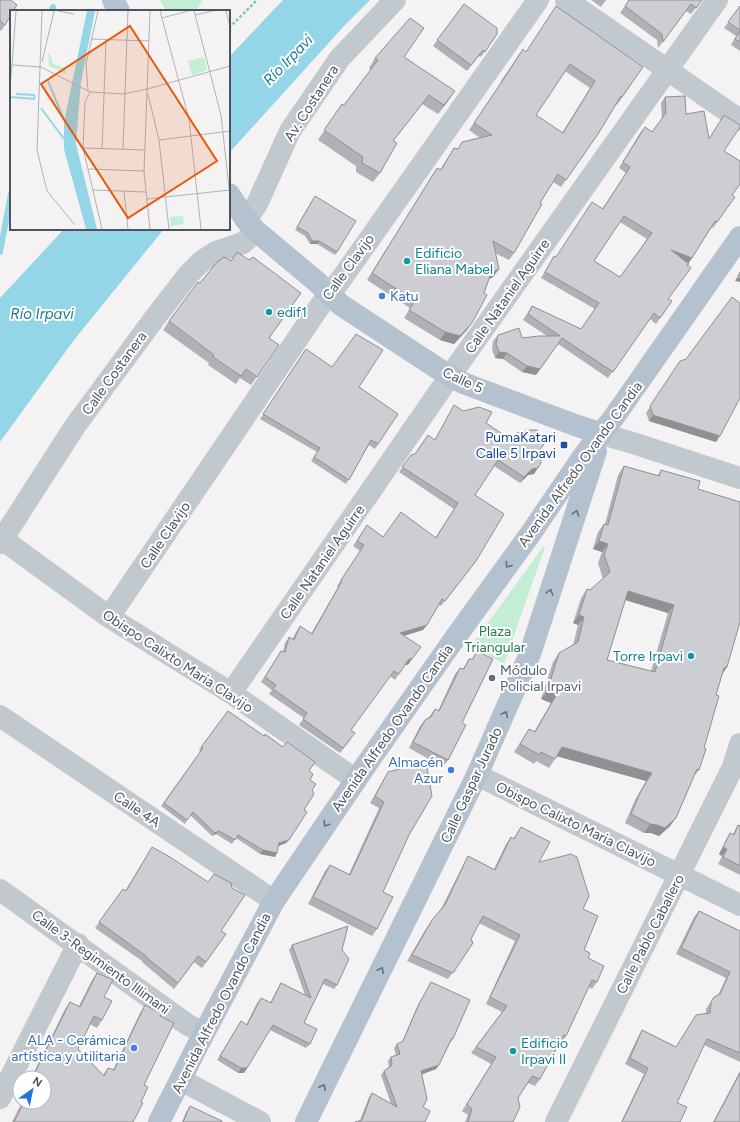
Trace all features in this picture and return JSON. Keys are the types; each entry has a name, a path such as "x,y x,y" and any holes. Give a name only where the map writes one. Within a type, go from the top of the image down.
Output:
{"main road":[{"path":"113,0 118,10"},
{"name":"Calle 5","path":"232,198 251,225 317,282 341,305 450,376 477,388 602,434"},
{"name":"Avenida Alfredo Ovando Candia","path":"160,1122 204,1033 274,901 455,638 531,533 584,455 602,434 740,237"},
{"name":"Calle Gaspar Jurado","path":"306,1122 477,775 530,654 602,434"}],"street":[{"name":"Av. Costanera","path":"251,225 257,204 290,131 340,58 396,0"},
{"name":"Calle Clavijo","path":"109,617 329,294 347,271 538,0"},
{"path":"566,0 740,120"},
{"name":"Calle Nataniel Aguirre","path":"232,693 450,376 717,0"},
{"name":"Calle Costanera","path":"1,541 75,426 152,321 188,275 202,261 216,252 243,243 251,225"},
{"name":"Calle 5","path":"602,434 740,478"},
{"name":"Obispo Calixto Maria Clavijo","path":"1,541 109,617 232,693 356,780"},
{"name":"Calle 4A","path":"0,716 274,901"},
{"name":"Calle Pablo Caballero","path":"556,1122 733,767 740,744"},
{"name":"Obispo Calixto Maria Clavijo","path":"477,775 740,905"},
{"name":"Calle 3-Regimiento Illimani","path":"0,890 78,944 188,1025 204,1033"},
{"path":"0,1098 78,944"},
{"path":"181,1080 260,1122"}],"path":[{"path":"230,27 257,0"}],"green space":[{"path":"160,0 201,0 202,2 197,10 165,10"},
{"name":"Plaza Triangular","path":"543,547 545,547 504,664 471,646"}],"water":[{"name":"Río Irpavi","path":"283,0 370,0 344,26 230,152 230,56"},
{"name":"Río Irpavi","path":"63,230 163,230 74,340 0,442 0,298"}],"building":[{"path":"0,0 11,0 17,5 14,10 10,10 10,17 5,25 0,21"},
{"path":"629,0 702,0 696,8 691,4 663,42 662,34 625,6"},
{"path":"464,4 497,28 497,34 485,52 483,50 471,65 437,40"},
{"path":"556,6 643,67 622,97 621,96 598,134 566,180 558,174 540,203 542,204 514,253 493,241 499,269 491,273 484,293 487,295 472,323 460,336 445,332 409,310 415,301 372,273 437,168 441,170 454,148 458,149 462,142 492,135 474,123 523,49 526,52","holes":["570,64 595,81 563,133 536,115"]},
{"path":"740,6 740,30 728,22"},
{"path":"410,18 424,28 404,57 455,91 444,105 429,95 393,141 397,143 380,173 362,163 363,157 324,130 342,104 344,105 378,60 375,58"},
{"path":"740,31 740,42 735,39"},
{"path":"685,96 686,114 704,111 709,139 724,115 740,125 724,151 740,161 740,184 732,195 735,197 717,222 715,221 692,258 671,250 689,264 687,265 691,268 668,299 672,301 660,318 654,313 613,372 562,338 540,369 527,366 507,353 499,352 496,344 498,335 519,328 522,338 560,336 528,314 532,306 581,329 599,303 545,272 554,256 556,257 592,202 603,209 630,167 623,162 645,127 652,132 666,113 665,97","holes":["624,216 652,233 620,277 594,261"]},
{"path":"315,196 356,221 337,252 319,241 312,241 308,233 297,227"},
{"path":"237,252 249,260 253,257 301,293 269,338 279,345 257,377 246,369 241,376 213,357 214,355 169,321 198,282 200,283 217,262 224,257 231,261"},
{"path":"740,272 740,279 737,278"},
{"path":"732,297 740,303 740,398 720,436 653,415 650,406 680,361 686,359"},
{"path":"356,334 383,350 359,387 398,414 378,444 371,440 349,480 314,457 320,448 263,414 306,349 332,367"},
{"path":"454,405 463,411 479,407 492,412 486,423 510,439 517,433 537,430 544,440 543,446 540,449 541,463 538,468 532,469 524,477 498,460 475,495 504,514 476,561 445,601 442,599 427,625 400,633 421,647 412,659 409,659 399,674 394,671 351,730 355,733 343,748 303,719 307,713 273,689 276,685 265,677 281,651 285,652 289,637 294,640 300,626 312,634 342,581 341,580 364,545 357,541 367,525 383,537 401,512 436,538 458,503 402,467 411,455 415,454 428,435 435,440"},
{"path":"624,466 659,476 661,470 700,481 698,489 740,502 740,622 727,667 724,668 716,695 719,696 704,748 706,749 699,770 697,769 676,818 665,828 650,824 631,814 641,791 652,773 562,747 555,759 541,752 540,755 520,744 529,729 535,732 557,694 547,691 559,653 578,642 584,617 579,615 587,589 590,590 610,572 604,555 608,544 599,541 604,524 608,525","holes":["628,591 674,605 655,672 607,660"]},
{"path":"477,651 493,659 462,723 466,725 448,760 413,742 425,720 431,717 435,709 439,711 460,668 464,669 469,659 473,659"},
{"path":"228,711 264,736 265,734 283,747 287,742 315,762 309,771 313,774 310,780 316,784 312,790 314,794 304,810 307,812 289,840 279,843 277,853 263,850 238,835 235,840 219,831 215,833 193,812 187,820 164,803 203,748 201,747"},
{"path":"426,762 432,796 409,835 383,892 393,897 377,929 313,897 330,865 350,875 384,802 375,796 388,772"},
{"path":"738,825 740,826 740,866 723,857 727,849 723,847 730,833 734,835"},
{"path":"521,827 550,842 539,862 571,854 577,857 589,896 583,909 598,916 584,950 590,953 588,958 604,966 597,982 592,980 566,1036 564,1035 540,1079 532,1076 518,1098 520,1107 513,1122 468,1122 472,1109 467,1104 496,1057 476,1047 507,1006 490,997 520,935 483,916 471,939 473,943 453,973 412,955 432,920 445,905 468,856 495,870 511,837 514,839"},
{"path":"152,847 208,882 214,874 231,883 232,888 245,895 221,931 226,934 206,962 198,956 178,983 146,956 99,922 123,889 126,891"},
{"path":"699,911 740,931 740,1053 707,1039 677,1103 687,1107 680,1122 622,1122 648,1068 630,1058 642,1030 676,1047 696,1015 710,1013 711,1002 714,997 720,994 730,972 681,948"},
{"path":"348,926 342,950 349,959 337,985 325,979 304,1023 317,1029 310,1044 273,1025 247,1068 241,1068 220,1056 241,1021 247,1025 261,998 271,1003 281,983 311,998 292,945"},
{"path":"97,973 113,980 104,997 112,1001 102,1020 94,1016 78,1049 104,1076 108,1068 114,1070 145,1005 161,1013 160,1016 174,1023 144,1085 148,1087 141,1102 143,1103 133,1122 14,1122 20,1110 52,1110 52,1070 36,1070 70,1002 80,1007"},
{"path":"431,982 470,1000 453,1039 452,1038 439,1065 421,1071 427,1099 423,1107 430,1111 425,1122 355,1122 362,1120 372,1093 397,1107 384,1071 392,1065 391,1057 400,1054 397,1044 403,1041 419,1004"},
{"path":"740,1073 740,1122 714,1122"},
{"path":"190,1106 222,1121 222,1122 183,1122"}],"waterway":[{"path":"0,252 10,199"}],"place":[{"name":"Edificio Eliana Mabel","path":"407,261"},
{"name":"Katu","path":"382,296"},
{"name":"edif1","path":"269,312"},
{"name":"PumaKatari Calle 5 Irpavi","path":"564,445"},
{"name":"Torre Irpavi","path":"691,656"},
{"name":"Módulo Policial Irpavi","path":"492,678"},
{"name":"Almacén Azur","path":"451,770"},
{"name":"ALA - Cerámica artística y utilitaria","path":"134,1048"},
{"name":"Edificio Irpavi II","path":"513,1051"}]}
